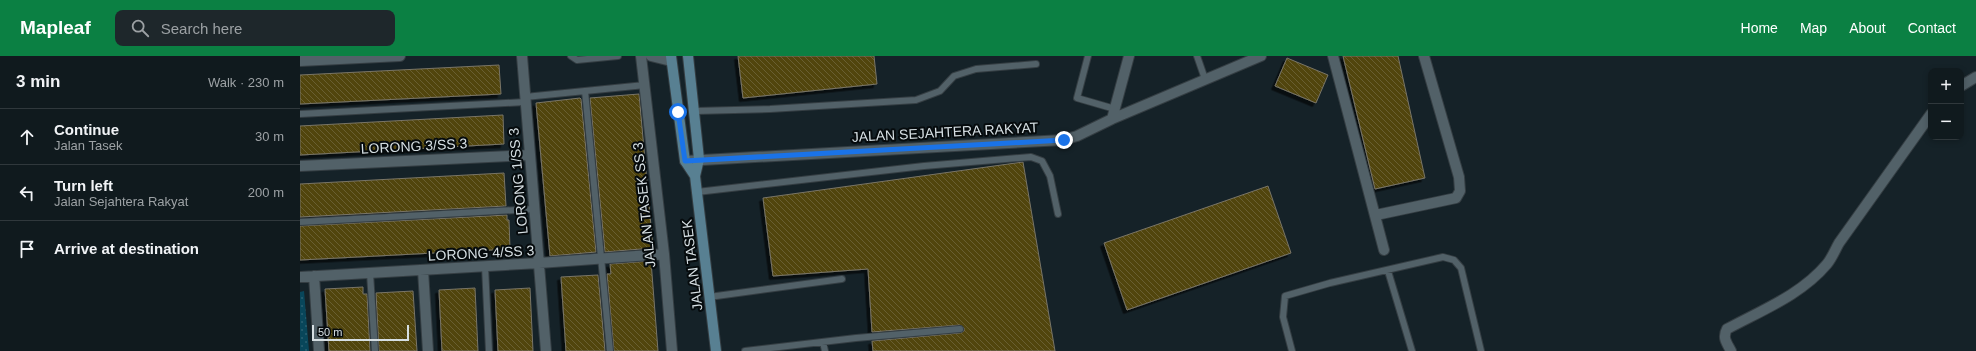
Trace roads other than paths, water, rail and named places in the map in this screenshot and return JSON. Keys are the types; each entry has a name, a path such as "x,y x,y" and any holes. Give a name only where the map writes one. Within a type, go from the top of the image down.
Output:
{"main road":[{"name":"JALAN TASEK","path":"688,56 695,110 699,159 695,176 716,351"},
{"name":"JALAN TASEK","path":"671,59 685,161 695,176"}],"street":[{"path":"300,61 400,56"},
{"name":"LORONG 1/SS 3","path":"522,56 546,351"},
{"name":"JALAN TASEK SS 3","path":"641,56 664,254 672,351"},
{"path":"651,56 671,59"},
{"path":"1112,119 1129,56"},
{"name":"JALAN SEJAHTERA RAKYAT","path":"685,161 699,159 1064,140 1077,136 1112,119 1205,79 1242,60 1261,56"},
{"path":"1333,56 1384,250"},
{"path":"1376,215 1456,198 1460,191 1459,177 1424,56"},
{"path":"1964,84 1976,78"},
{"path":"1731,351 1724,334 1727,329 1797,292 1809,283 1828,263 1839,243 1928,118"},
{"name":"LORONG 3/SS 3","path":"300,166 530,154"},
{"name":"LORONG 4/SS 3","path":"300,277 539,264 664,254"},
{"path":"423,270 428,351"},
{"path":"314,276 319,351"}],"lane":[{"path":"571,56 577,60 618,56"},
{"path":"1088,56 1077,98 1115,109"},
{"path":"1197,56 1205,79"},
{"path":"695,110 770,109 916,100 940,91 954,76 976,69 1036,64"},
{"path":"300,114 525,99 645,85"},
{"path":"585,91 610,351"},
{"path":"697,192 916,167 1031,157 1042,161 1050,176 1058,214"},
{"path":"300,222 534,209"},
{"path":"1292,351 1283,317 1285,296 1330,283 1388,271 1443,257 1454,260 1461,268 1481,351"},
{"path":"485,266 489,351"},
{"path":"1388,271 1412,351"},
{"path":"370,273 375,351"},
{"path":"709,297 842,279"},
{"path":"745,351 960,329"},
{"path":"823,342 825,351"}]}
